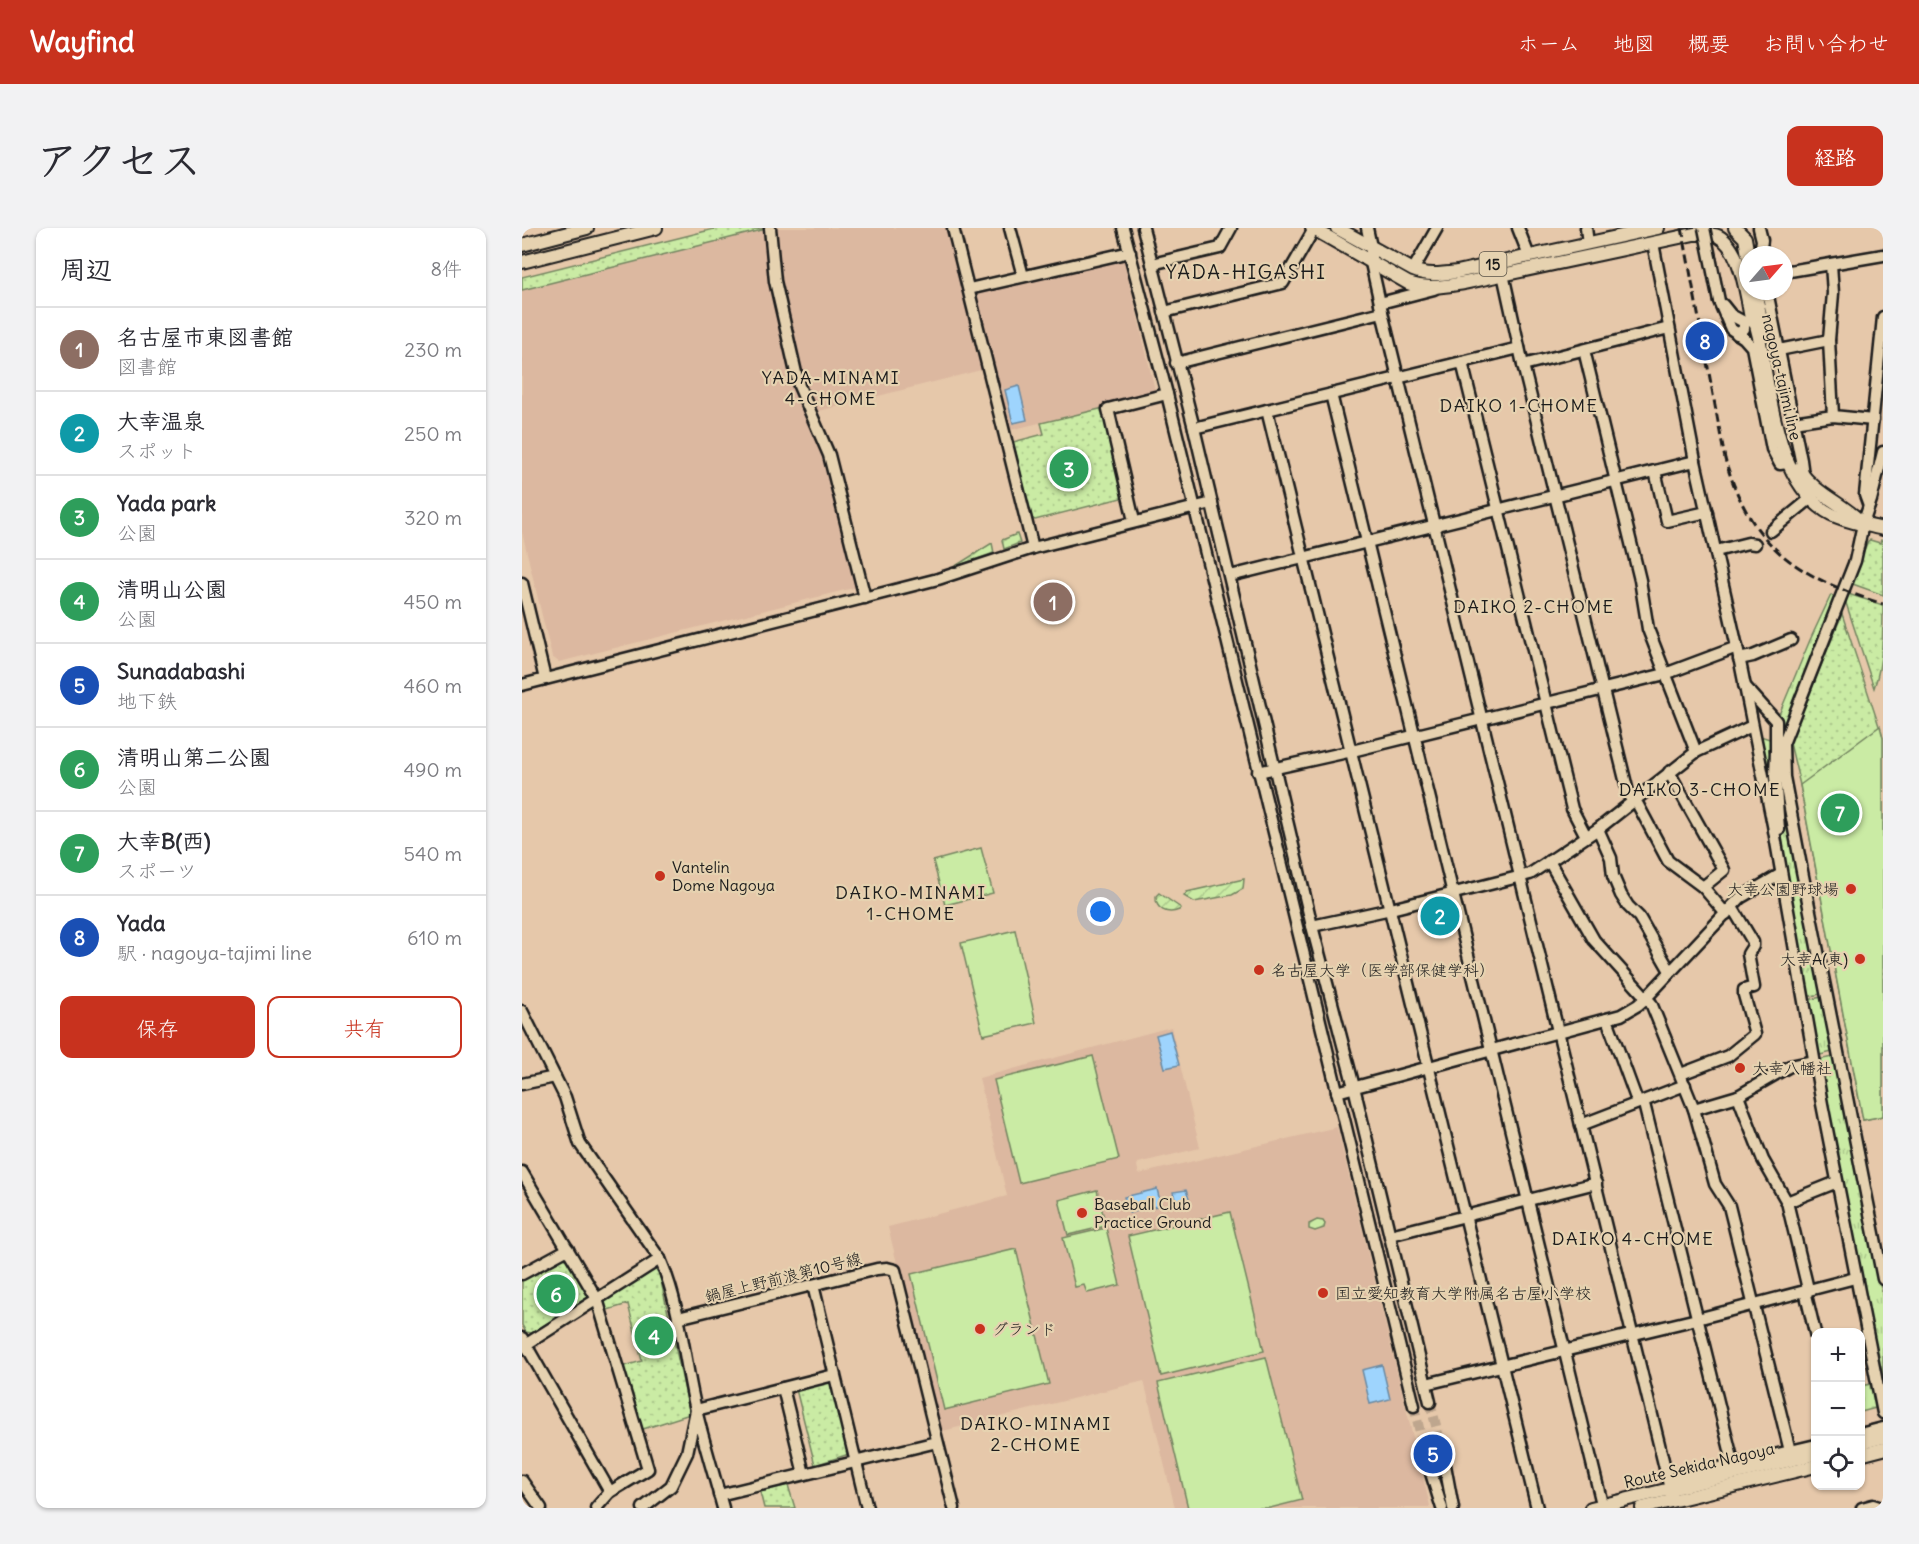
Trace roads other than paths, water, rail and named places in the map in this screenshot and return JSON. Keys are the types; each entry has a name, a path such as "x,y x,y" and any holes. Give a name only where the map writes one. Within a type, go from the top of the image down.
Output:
{"main road":[{"path":"522,245 587,228"},
{"path":"522,262 656,228"},
{"name":"15","path":"1337,228 1421,274 1437,275 1653,228"},
{"name":"nagoya-tajimi line","path":"1313,229 1415,286 1443,286 1694,234 1717,235 1729,245 1737,259 1751,319 1756,325 1787,463 1792,474 1810,499 1830,514 1854,524 1873,526"},
{"path":"1740,231 1745,246"},
{"name":"nagoya-tajimi line","path":"1757,300 1787,447 1803,475 1820,493 1873,526"},
{"path":"1865,1442 1883,1437"},
{"path":"1865,1454 1883,1449"},
{"name":"Route Sekida Nagoya","path":"1599,1507 1811,1455"},
{"name":"Route Sekida Nagoya","path":"1736,1474 1811,1466"},
{"name":"Route Sekida Nagoya","path":"1642,1508 1671,1490"}],"street":[{"path":"770,228 775,281 799,386 830,455 865,598"},
{"path":"953,228 1033,548"},
{"path":"1010,228 1023,276"},
{"path":"1124,228 1167,394 1414,1406"},
{"path":"1143,228 1194,428 1312,926 1354,1087 1430,1402"},
{"path":"1152,264 1220,248 1231,228"},
{"path":"1366,228 1381,307 1671,1490"},
{"path":"1413,270 1437,228"},
{"path":"1518,228 1529,256"},
{"path":"1586,228 1588,243"},
{"path":"1704,228 1719,300 1728,323 1752,347 1772,449 1780,464 1787,463"},
{"path":"1759,228 1761,246"},
{"path":"1164,312 1283,283 1313,229"},
{"path":"1740,231 1742,246"},
{"path":"1653,243 1695,461 1737,647 1773,825 1814,1060 1883,1413"},
{"path":"969,289 1130,252"},
{"path":"1793,270 1883,255"},
{"path":"1831,264 1833,293 1829,340 1833,416"},
{"path":"1503,274 1629,796 1638,805 1668,861 1729,910 1753,942 1748,954 1754,987 1744,990 1744,995 1755,1034 1728,1056 1681,1074"},
{"path":"1176,363 1381,307 1443,286"},
{"path":"1752,300 1756,325"},
{"path":"1769,300 1802,460 1803,475"},
{"path":"1780,874 1782,861 1775,776 1779,747 1855,561 1873,526 1865,495 1883,316"},
{"path":"1523,364 1669,328"},
{"path":"1779,350 1829,340"},
{"path":"1194,428 1520,348"},
{"path":"1584,350 1640,580 1648,629 1696,752"},
{"path":"1462,362 1572,809 1586,836"},
{"path":"1134,521 1108,409 1167,394"},
{"path":"1331,394 1565,1350 1599,1507"},
{"path":"1267,410 1537,1508"},
{"path":"1793,422 1833,416 1873,420"},
{"path":"1869,506 1883,452"},
{"path":"1230,576 1695,461"},
{"path":"1655,471 1667,521 1707,512"},
{"path":"1771,531 1810,499"},
{"path":"522,685 938,579 1033,548 1212,503"},
{"path":"1716,551 1748,543 1755,544"},
{"path":"522,583 545,679"},
{"path":"1739,658 1753,656 1791,640"},
{"path":"1258,772 1665,674 1737,647"},
{"path":"1744,685 1776,721 1784,777 1883,1279"},
{"path":"1312,926 1454,894 1530,874 1598,829 1696,752 1752,726"},
{"path":"1669,772 1724,870 1703,887"},
{"path":"1598,829 1611,858 1613,876 1620,895 1639,917 1670,971"},
{"path":"1549,861 1594,940 1651,1003 1681,1074 1694,1109 1715,1184 1729,1206 1790,1451"},
{"path":"1336,1092 1607,1019 1631,1010 1646,998 1740,898 1780,874"},
{"path":"522,1011 566,1097 580,1144 660,1258 678,1318 696,1410 723,1508"},
{"path":"1607,1019 1637,1101 1644,1104 1736,1474 1790,1451 1811,1446"},
{"path":"1694,1109 1738,1095 1790,1066 1814,1060"},
{"path":"522,1084 555,1077"},
{"path":"1581,1125 1685,1085"},
{"path":"1738,1095 1763,1160 1787,1202 1809,1288 1807,1292 1813,1328"},
{"path":"522,1172 597,1299 648,1469 610,1492 596,1508"},
{"path":"1787,1202 1837,1182"},
{"path":"1390,1235 1596,1183"},
{"path":"522,1274 567,1250"},
{"path":"610,1492 523,1344 660,1258"},
{"name":"鍋屋上野前浪第10号線","path":"678,1318 877,1269 895,1270 938,1442"},
{"path":"1426,1384 1807,1292 1855,1278"},
{"path":"813,1285 867,1508"},
{"path":"696,1410 834,1375"},
{"path":"783,1388 804,1474"},
{"path":"643,1508 671,1486 687,1453 696,1410"},
{"path":"1865,1433 1883,1428"},
{"path":"719,1495 938,1442 954,1508"},
{"path":"1442,1449 1453,1508"},
{"path":"1425,1454 1442,1508"},
{"path":"522,1481 541,1508"},
{"path":"1862,1508 1873,1505 1882,1508"}],"water":[{"path":"1019,386 1027,420 1013,423 1005,390"},
{"path":"1170,1031 1179,1065 1165,1068 1156,1035"},
{"path":"1157,1189 1161,1205 1129,1213 1124,1197"},
{"path":"1186,1190 1189,1199 1176,1203 1173,1192"},
{"path":"1382,1365 1390,1399 1370,1404 1362,1370"}],"tunnel":[{"path":"1430,1402 1442,1449"},
{"path":"1414,1406 1425,1454"}],"railway":[{"path":"1682,228 1725,459 1736,490 1749,515 1764,537 1782,555 1803,570 1853,594 1883,604"}],"place":[{"name":"Yada","path":"1705,341"},
{"name":"Yada park","path":"1069,469"},
{"name":"名古屋市東図書館","path":"1053,602"},
{"name":"大幸B(西)","path":"1840,813"},
{"name":"Vantelin Dome Nagoya","path":"660,876"},
{"name":"大幸公園野球場","path":"1851,889"},
{"name":"大幸温泉","path":"1440,916"},
{"name":"大幸A(東)","path":"1860,959"},
{"name":"名古屋大学（医学部保健学科）","path":"1259,970"},
{"name":"大幸八幡社","path":"1740,1068"},
{"name":"Baseball Club Practice Ground","path":"1082,1213"},
{"name":"国立愛知教育大学附属名古屋小学校","path":"1323,1293"},
{"name":"清明山第二公園","path":"556,1294"},
{"name":"グランド","path":"980,1329"},
{"name":"清明山公園","path":"654,1336"},
{"name":"Sunadabashi","path":"1433,1454"}],"district":[{"name":"YADA-HIGASHI","path":"1246,271"},
{"name":"YADA-MINAMI 4-CHOME","path":"831,387"},
{"name":"DAIKO 1-CHOME","path":"1519,405"},
{"name":"DAIKO 2-CHOME","path":"1534,606"},
{"name":"DAIKO 3-CHOME","path":"1700,789"},
{"name":"DAIKO-MINAMI 1-CHOME","path":"911,902"},
{"name":"DAIKO 4-CHOME","path":"1633,1238"},
{"name":"DAIKO-MINAMI 2-CHOME","path":"1036,1433"}]}
